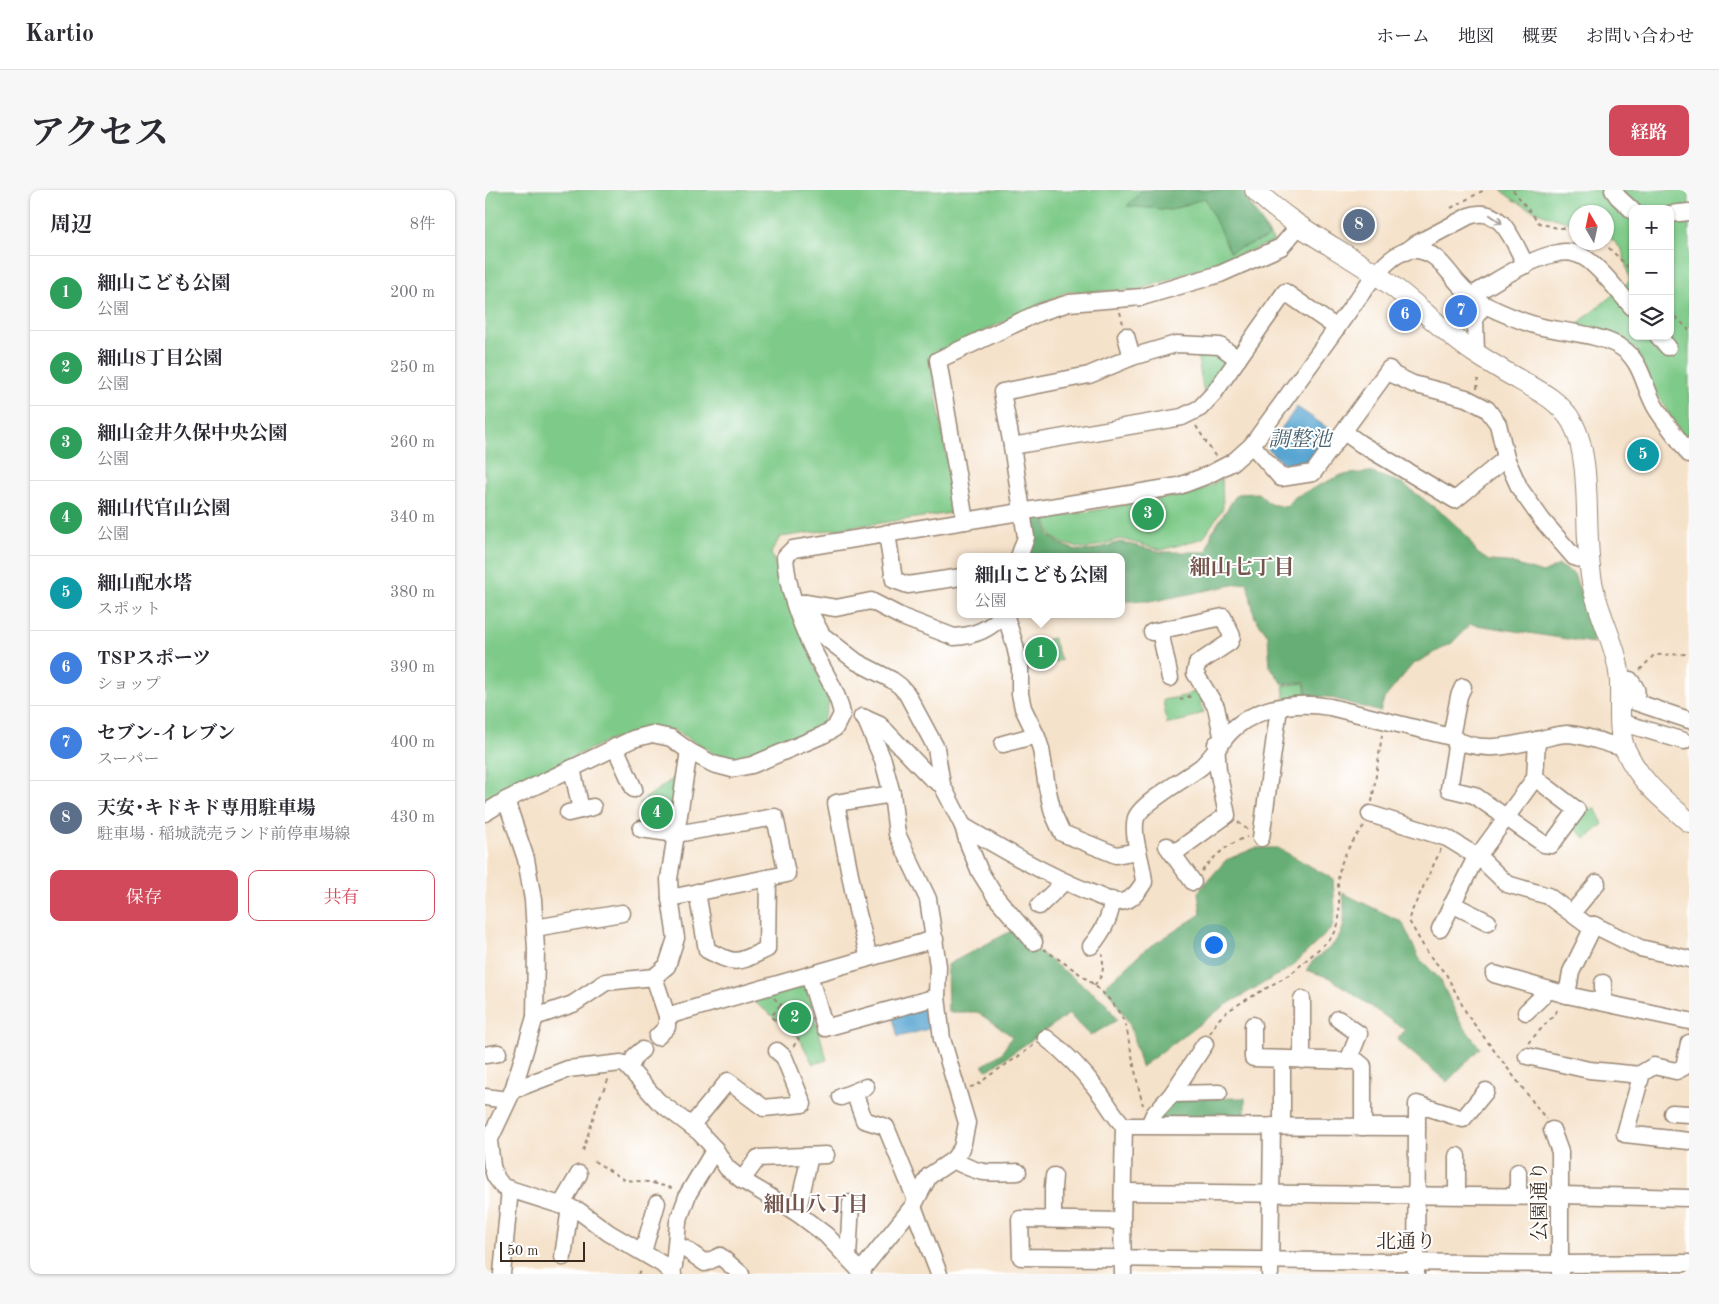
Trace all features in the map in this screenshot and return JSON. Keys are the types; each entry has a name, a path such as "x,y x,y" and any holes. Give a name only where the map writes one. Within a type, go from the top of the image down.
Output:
{"main road":[{"path":"1255,190 1271,206 1299,226 1376,274 1476,353 1545,393 1562,407 1573,423 1579,438 1583,462 1589,562 1593,587 1625,680 1620,722 1624,748 1632,764 1647,785 1689,822"}],"street":[{"path":"1613,190 1629,207"},
{"path":"1674,214 1689,212"},
{"path":"1405,252 1416,244 1469,216 1486,214 1500,221 1526,265"},
{"path":"965,521 938,360 1053,307 1083,301 1142,297 1220,274 1281,247 1299,226"},
{"path":"1034,942 995,896 980,872 968,844 963,826 942,785 936,748 907,694 892,680 857,662 822,635 791,592 785,557 793,549 1179,486 1209,475 1233,462 1252,445 1376,274 1399,254 1417,250 1436,258 1459,285 1478,300 1528,324 1572,331 1601,339 1624,349 1633,357 1639,368 1655,406 1689,454"},
{"path":"1476,353 1475,318 1478,300 1526,265 1548,255 1561,252 1584,257 1592,263 1629,304"},
{"path":"1013,446 1182,417 1200,408 1214,393 1285,292 1337,328"},
{"path":"1126,336 1132,358"},
{"path":"1020,553 1026,537 1013,446 1002,392 1089,375 1132,358 1176,344 1220,346 1238,359"},
{"path":"1252,445 1281,478 1313,473 1389,369 1394,375 1413,384 1466,398 1487,409 1498,424 1506,458 1520,488 1542,520 1574,557 1589,562"},
{"path":"1344,432 1455,500 1506,458"},
{"path":"887,534 894,580 908,585 957,578"},
{"path":"800,603 836,608 871,601 901,617 954,637 962,637 989,628 1000,618"},
{"path":"485,813 506,800 615,747 633,739 652,734 671,738 689,752 713,764 732,769 752,765 823,735 835,728 843,714 839,701 813,650 800,603"},
{"path":"1170,678 1156,632 1223,617 1232,636 1230,642 1197,664 1195,674 1216,707 1221,745 1218,770 1227,815 1170,850 1193,882"},
{"path":"1005,618 1014,642 1020,668 1019,675 1023,708 1041,749 1053,813 1062,833 1116,855 1138,851"},
{"path":"1625,680 1637,692 1635,702 1689,720"},
{"path":"1463,687 1459,696 1449,789 1474,795 1507,816 1544,844 1551,845 1577,810 1535,778"},
{"path":"1197,702 1208,711 1221,745"},
{"path":"963,826 1064,882 1117,902 1128,900 1137,893 1144,882 1136,839 1136,818 1143,808 1202,766 1238,725 1255,715 1279,708 1311,704 1385,720 1482,747 1498,748 1569,734 1624,748"},
{"path":"1259,836 1279,708"},
{"path":"843,714 865,718 880,724 930,777 942,785"},
{"path":"626,1065 659,1101 691,1126 715,1150 727,1168 742,1180 797,1213 826,1235 862,1272 914,1203 929,1176 953,1160 962,1148 967,1123 942,1040 937,997 938,966 928,899 897,834 892,794 883,760 865,718"},
{"path":"1620,722 1684,741"},
{"path":"1003,744 1036,735"},
{"path":"1440,929 1477,856 1535,778 1537,740"},
{"path":"615,747 634,789"},
{"path":"535,1017 573,1004 606,982 654,977 667,966 676,938 669,879 689,752"},
{"path":"572,768 581,810"},
{"path":"869,958 857,910 836,803 892,794"},
{"path":"506,800 526,859 533,900 536,949 535,1017 510,1095 489,1141 495,1176 503,1187 579,1211 609,1232 662,1264 675,1263"},
{"path":"1370,814 1447,838 1477,856 1507,884 1548,896 1587,925 1594,925 1640,948 1689,959"},
{"path":"641,829 675,834 775,817 787,874 670,898"},
{"path":"697,892 707,950 727,960 739,962 767,948 768,878"},
{"path":"1039,906 1064,882"},
{"path":"1572,913 1597,883"},
{"path":"1091,946 1100,936 1113,900"},
{"path":"1452,904 1488,922"},
{"path":"535,928 622,913"},
{"path":"1567,995 1571,972 1594,925"},
{"path":"667,1016 935,939"},
{"path":"1495,974 1567,995 1689,1021"},
{"path":"809,975 825,1028 937,997"},
{"path":"654,977 667,1016 667,1027 657,1037"},
{"path":"1603,983 1603,1002"},
{"path":"1526,1012 1549,990"},
{"path":"1301,1060 1302,999"},
{"path":"1338,1019 1359,1034 1348,1061"},
{"path":"1253,1025 1253,1058 1357,1061 1363,1066 1363,1127"},
{"path":"1046,1038 1070,1059 1098,1091 1117,1120 1124,1126 1417,1127"},
{"path":"1527,1050 1589,1070 1642,1074 1654,1066 1676,1071 1684,1067 1689,1043"},
{"path":"1149,1125 1154,1114 1172,1094 1205,1044"},
{"path":"485,1096 510,1095 568,1069 626,1065 642,1050"},
{"path":"691,1126 728,1081 764,1108 803,1104 781,1054"},
{"path":"1270,1268 1271,1194 1281,1059"},
{"path":"1642,1074 1625,1134 1689,1141"},
{"path":"1416,1268 1417,1104 1463,1119 1486,1091"},
{"path":"853,1092 864,1120 886,1127 939,1274"},
{"path":"1172,1094 1219,1094"},
{"path":"1672,1113 1689,1114"},
{"path":"1123,1267 1124,1126"},
{"name":"公園通り","path":"1552,1130 1560,1152 1560,1269"},
{"path":"675,1263 678,1222 688,1194 715,1150"},
{"path":"742,1180 758,1158 818,1155 797,1213"},
{"path":"1457,1156 1457,1195"},
{"path":"953,1160 984,1174 1018,1172"},
{"path":"1518,1172 1518,1196"},
{"path":"563,1257 566,1206 579,1174"},
{"path":"1055,1176 1053,1220 1122,1220"},
{"path":"502,1274 510,1189"},
{"path":"1123,1192 1689,1198"},
{"path":"643,1252 657,1203"},
{"path":"848,1257 851,1203"},
{"name":"北通り","path":"1053,1220 1020,1219 1021,1257 1123,1267 1560,1269 1689,1263"},
{"path":"675,1263 685,1248 705,1263 720,1256 741,1274"}],"path":[{"path":"1451,209 1484,190"},
{"path":"1513,190 1539,223 1557,228 1569,228"},
{"path":"1611,250 1629,268"},
{"path":"1118,305 1126,336"},
{"path":"1674,315 1689,330"},
{"path":"1188,413 1223,467"},
{"path":"1625,680 1655,655 1689,654"},
{"path":"1180,700 1189,696 1197,702"},
{"path":"1205,1044 1211,1031 1225,1013 1292,973 1324,945 1336,931 1339,909 1337,882 1340,868 1352,842 1368,821 1385,720"},
{"path":"1227,815 1233,817 1239,824 1259,836"},
{"path":"1193,882 1216,855 1226,847 1237,841 1259,836"},
{"path":"1447,838 1410,915 1409,921 1428,954 1446,974 1468,1016 1542,1113 1552,1130"},
{"path":"1034,942 1094,985 1109,998 1119,1012 1125,1024 1136,1067 1137,1083 1149,1125"},
{"path":"764,988 800,1022 813,1019"},
{"path":"1527,1050 1567,995"},
{"path":"781,1004 771,1017 799,1040 781,1054"},
{"path":"957,1089 974,1087 981,1083 988,1076 1046,1038"},
{"path":"583,1151 607,1080 626,1065"},
{"path":"594,1161 625,1180 671,1186 688,1194"}],"green space":[{"path":"485,190 1242,190 1274,242 1140,290 1066,292 930,357 954,505 951,513 780,537 771,553 829,703 822,725 741,758 720,757 674,730 645,730 605,742 485,799"},
{"path":"1142,190 1239,190 1269,237 1230,252 1205,198 1171,210 1127,206"},
{"path":"1502,190 1689,190 1689,446 1656,393 1636,349 1577,324 1629,282 1629,340 1674,340 1674,205 1629,205 1629,277 1622,250 1614,241 1614,205 1569,205 1569,222 1536,212 1517,202"},
{"path":"1196,348 1219,348 1229,361 1204,394"},
{"path":"1369,472 1402,483 1447,517 1466,535 1477,553 1489,561 1507,562 1543,573 1559,565 1574,574 1583,600 1592,618 1593,643 1470,624 1452,643 1412,665 1384,699 1380,712 1328,697 1307,696 1305,682 1283,684 1270,667 1268,635 1255,618 1247,582 1155,601 1125,601 1125,553 1028,553 1033,542 1031,524 1034,518 1044,516 1049,536 1064,546 1077,550 1090,551 1120,542 1162,552 1207,552 1212,532 1237,494 1258,493 1270,504 1286,507 1295,497 1341,475"},
{"path":"1222,479 1223,508 1203,538 1162,550 1120,539 1087,549 1064,544 1051,536 1046,519 1188,494 1204,489"},
{"path":"1053,638 1061,660 1025,672 1022,647"},
{"path":"1304,683 1306,696 1285,699 1283,686"},
{"path":"1200,689 1207,699 1200,704 1204,712 1188,719 1167,724 1163,700 1185,696"},
{"path":"680,774 671,831 640,825 640,802"},
{"path":"1595,808 1603,824 1586,839 1572,826 1583,811"},
{"path":"1255,848 1278,848 1333,879 1335,911 1332,928 1290,968 1224,1006 1141,1067 1130,1025 1112,996 1104,987 1145,950 1201,914 1198,892 1226,860"},
{"path":"1343,893 1402,922 1419,958 1440,979 1460,1022 1480,1048 1447,1082 1397,1040 1405,1030 1330,978 1307,970 1315,959 1337,940 1341,933 1344,919"},
{"path":"1011,931 1105,1002 1117,1020 1090,1036 1069,1014 988,1070 982,1066 1002,1053 1012,1036 977,1012 948,1012 947,965"},
{"path":"805,984 827,1060 813,1064 798,1036 752,1000"},
{"path":"1245,1098 1245,1121 1157,1121 1173,1099"}],"water":[{"name":"調整池","path":"1297,407 1332,431 1311,460 1284,464 1267,448"},
{"path":"931,1006 932,1028 898,1037 892,1015"}],"place":[{"name":"天安･キドキド専用駐車場","path":"1359,225"},
{"name":"セブン-イレブン","path":"1461,311"},
{"name":"TSPスポーツ","path":"1405,315"},
{"name":"細山配水塔","path":"1643,455"},
{"name":"細山金井久保中央公園","path":"1148,514"},
{"name":"細山こども公園","path":"1041,653"},
{"name":"細山代官山公園","path":"657,813"},
{"name":"細山8丁目公園","path":"795,1018"}],"district":[{"name":"細山七丁目","path":"1242,567"},
{"name":"細山八丁目","path":"816,1204"}]}
